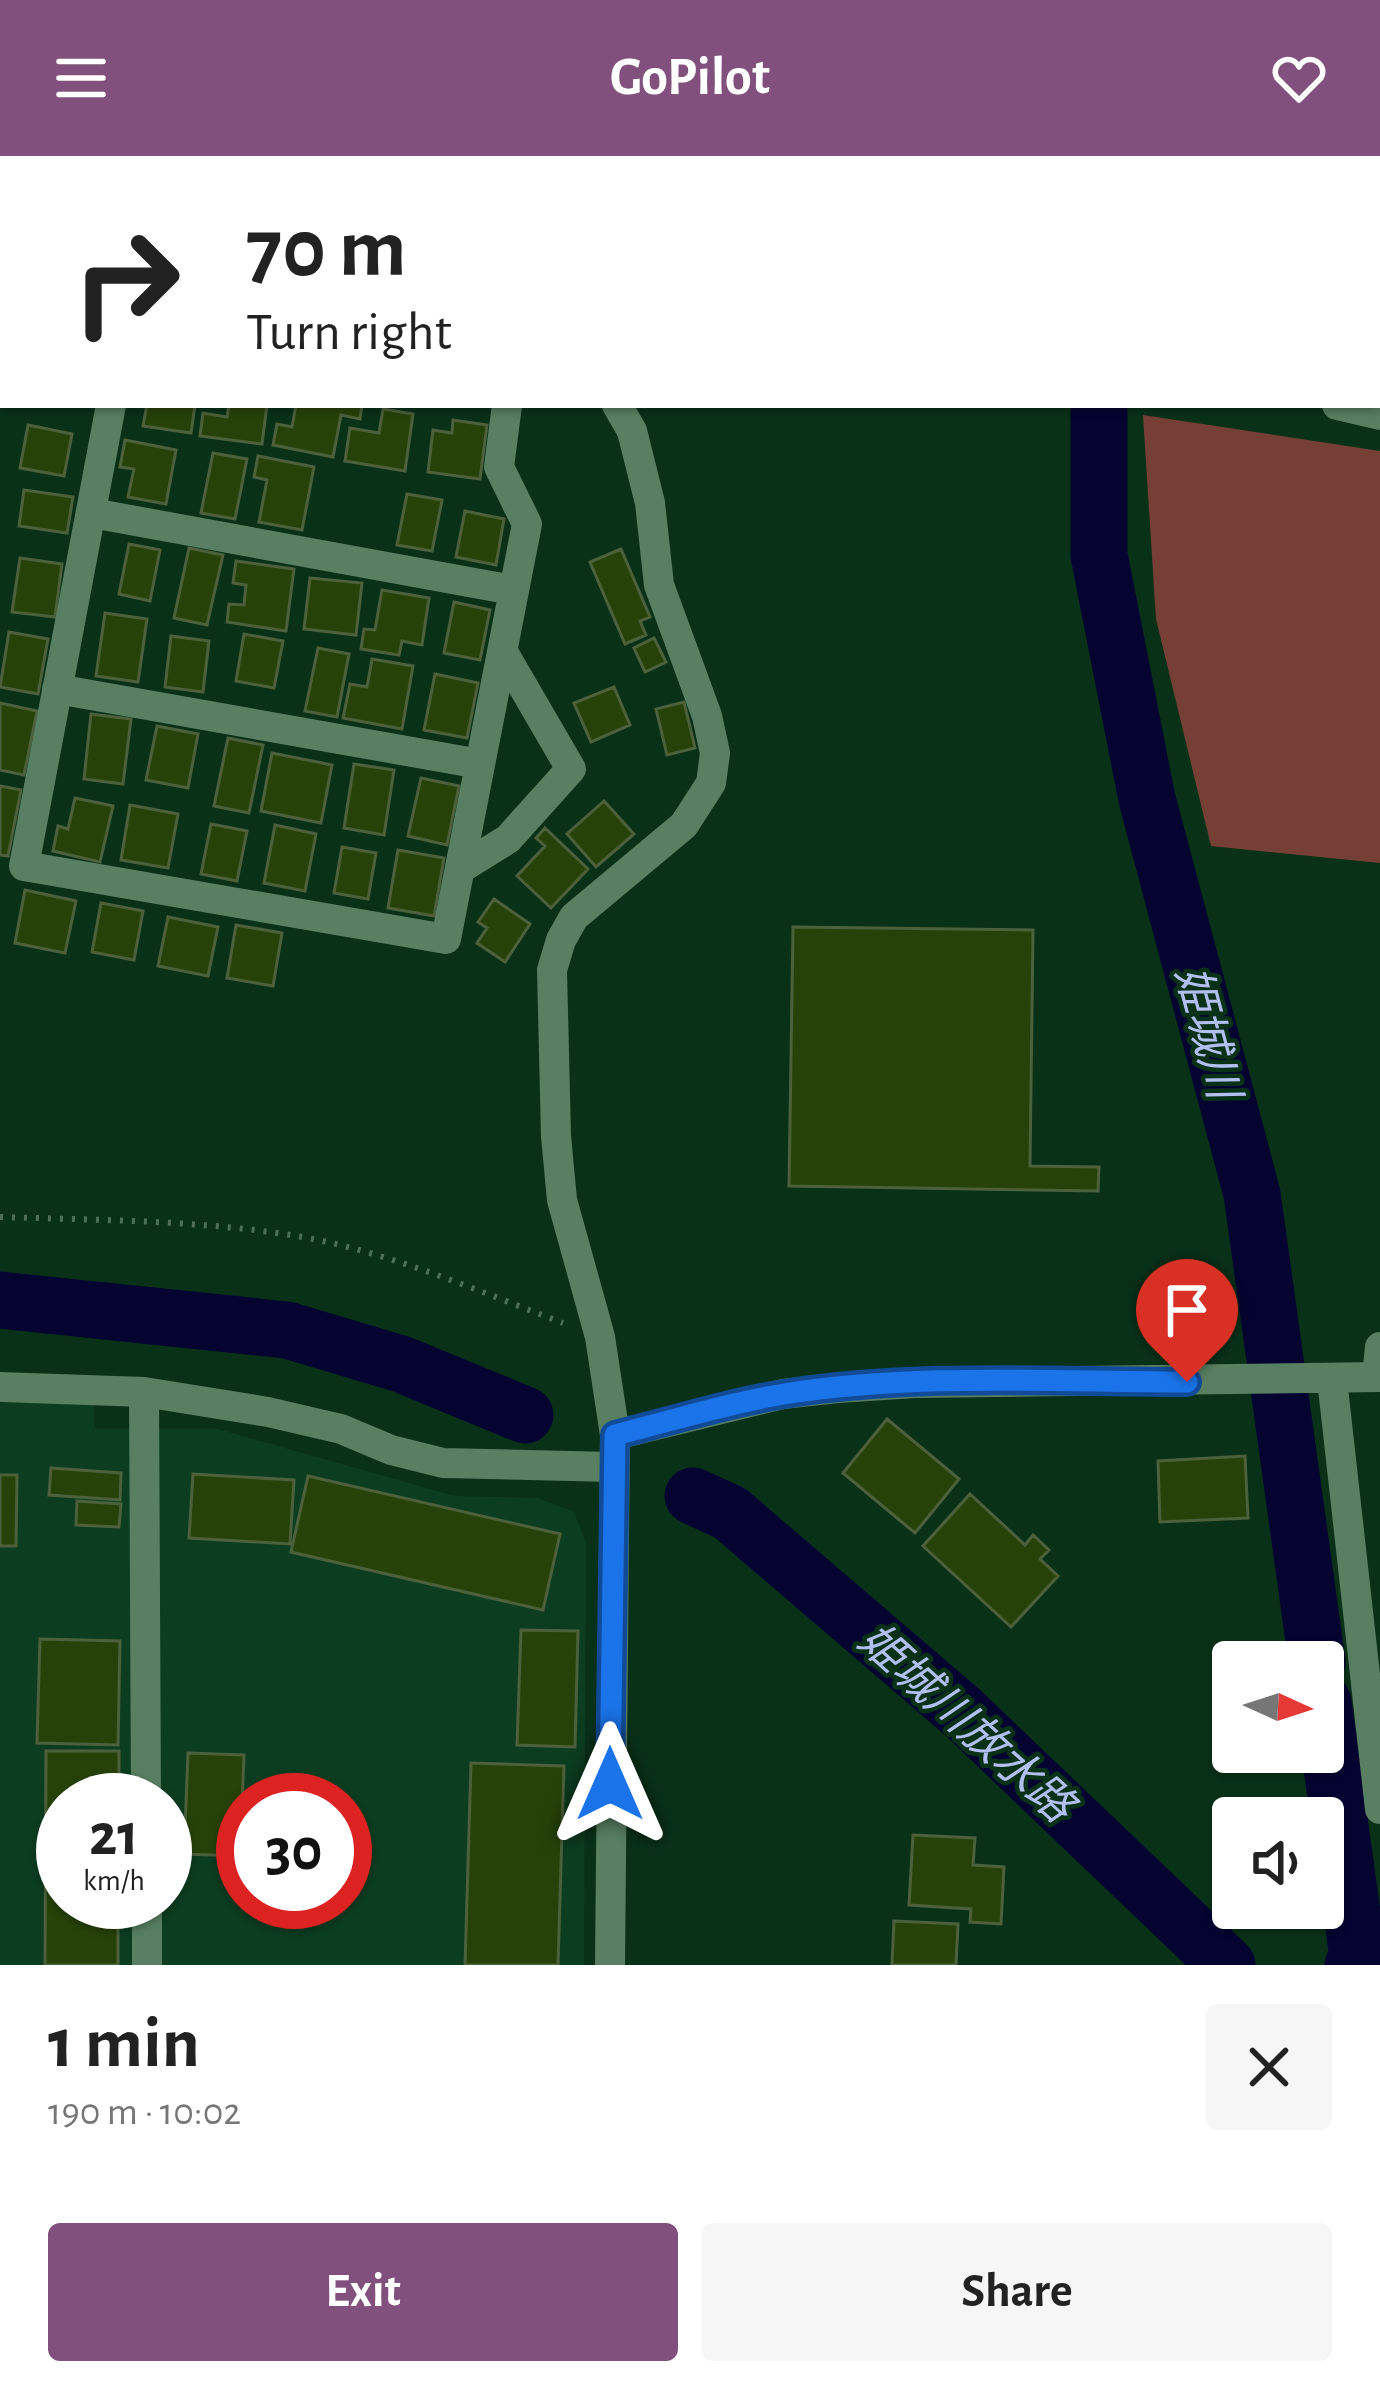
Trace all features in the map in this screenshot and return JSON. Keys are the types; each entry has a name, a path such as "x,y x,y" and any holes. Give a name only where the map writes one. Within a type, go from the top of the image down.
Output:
{"street":[{"path":"110,408 24,866 446,939 526,524 499,467 501,408"},
{"path":"610,1965 615,1435 600,1336 562,1200 553,970 561,940 574,917 684,825 711,783 716,753 659,585 650,503 632,431 619,408"},
{"path":"1350,408 1380,415"},
{"path":"92,513 514,590"},
{"path":"463,867 508,839 571,769 503,652"},
{"path":"57,688 480,764"},
{"path":"615,1435 782,1394 838,1388 1332,1378 1379,1367"},
{"path":"1332,1378 1380,1810"},
{"path":"0,1387 144,1392 304,1420 442,1463 612,1467"},
{"path":"144,1392 146,1773"},
{"path":"147,1929 147,1965"}],"path":[{"path":"0,1217 194,1224 286,1234 453,1282 600,1336"}],"shaded area":[{"path":"1143,415 1380,451 1380,863 1211,846 1156,619"},
{"path":"93,1402 95,1429 218,1429 455,1496 538,1498 574,1512 586,1543 584,1965 0,1965 0,1403"}],"building":[{"path":"146,408 195,408 191,433 143,426"},
{"path":"228,408 267,408 262,444 200,436 203,413 227,417"},
{"path":"295,408 362,408 360,419 341,415 333,457 273,445 277,424 292,427"},
{"path":"383,409 413,414 405,471 345,461 350,428 379,433"},
{"path":"453,420 487,425 480,479 428,472 433,430 452,433"},
{"path":"28,425 72,434 64,476 20,468"},
{"path":"125,440 176,450 166,504 128,497 134,469 120,467"},
{"path":"213,453 247,459 235,519 201,513"},
{"path":"258,456 314,467 302,530 259,522 267,480 254,477"},
{"path":"24,490 73,497 67,533 19,526"},
{"path":"407,494 442,500 432,551 397,545"},
{"path":"465,511 504,519 496,565 456,557"},
{"path":"129,544 160,550 150,601 119,594"},
{"path":"189,548 223,555 207,625 174,618"},
{"path":"621,549 650,617 640,621 646,635 625,644 590,562"},
{"path":"20,558 62,564 55,617 12,612"},
{"path":"236,561 294,569 286,631 227,622 229,604 244,605 246,585 233,583"},
{"path":"310,578 362,583 356,635 304,629"},
{"path":"382,590 429,598 422,645 402,641 399,655 361,649 364,629 375,630"},
{"path":"454,602 490,610 480,660 444,653"},
{"path":"105,613 147,619 138,682 96,676"},
{"path":"9,632 48,639 38,694 0,687"},
{"path":"244,634 283,641 274,688 236,681"},
{"path":"171,636 209,641 203,692 165,687"},
{"path":"654,638 666,662 645,672 634,648"},
{"path":"318,648 349,654 337,717 305,711"},
{"path":"372,659 413,666 402,729 343,718 350,684 367,687"},
{"path":"435,674 478,683 467,738 424,730"},
{"path":"614,687 630,725 591,742 574,703"},
{"path":"684,702 695,748 667,755 656,709"},
{"path":"0,703 37,711 24,775 0,770"},
{"path":"91,714 131,719 123,784 84,779"},
{"path":"157,726 198,734 188,788 146,780"},
{"path":"228,738 263,745 249,813 214,806"},
{"path":"272,753 332,765 321,823 261,811"},
{"path":"354,764 394,770 384,835 344,828"},
{"path":"421,778 459,786 447,845 408,836"},
{"path":"0,786 21,790 8,856 0,855"},
{"path":"75,798 113,806 100,862 53,851 58,826 68,829"},
{"path":"604,801 634,834 596,867 567,834"},
{"path":"130,805 178,814 168,868 121,860"},
{"path":"211,824 247,831 237,881 201,874"},
{"path":"275,825 316,834 305,891 264,883"},
{"path":"545,828 588,869 551,908 517,876 545,846 536,838"},
{"path":"342,847 376,853 368,899 334,893"},
{"path":"398,850 444,858 434,916 388,908"},
{"path":"25,890 76,901 65,953 15,943"},
{"path":"494,899 530,924 505,962 477,943 487,928 478,922"},
{"path":"101,903 143,911 134,960 92,952"},
{"path":"168,917 218,927 208,976 158,966"},
{"path":"236,925 282,933 273,986 227,978"},
{"path":"793,927 1033,930 1030,1166 1099,1167 1098,1191 789,1186"},
{"path":"887,1419 959,1479 915,1533 843,1473"},
{"path":"1245,1456 1248,1518 1160,1522 1158,1461"},
{"path":"51,1468 121,1473 120,1500 49,1495"},
{"path":"193,1474 294,1480 290,1544 189,1538"},
{"path":"0,1475 17,1475 16,1546 0,1546"},
{"path":"308,1476 560,1534 543,1610 291,1552"},
{"path":"970,1494 1025,1545 1033,1535 1049,1550 1040,1559 1058,1576 1011,1627 923,1546"},
{"path":"77,1501 121,1504 119,1527 76,1525"},
{"path":"521,1630 578,1631 575,1747 517,1745"},
{"path":"40,1639 120,1641 118,1745 37,1743"},
{"path":"46,1751 119,1751 119,1773 46,1773"},
{"path":"188,1753 244,1755 243,1773 216,1773 216,1855 192,1854 192,1773 187,1773"},
{"path":"471,1763 564,1766 558,1965 465,1965"},
{"path":"913,1835 975,1838 973,1865 1004,1867 1001,1924 970,1922 971,1909 909,1905"},
{"path":"894,1921 958,1924 956,1965 892,1965"},
{"path":"45,1929 118,1929 118,1965 45,1965"}],"waterway":[{"name":"姫城川","path":"1099,408 1099,555 1147,799 1252,1194 1314,1641"},
{"name":"姫城川放水路","path":"0,1300 287,1330 401,1364 525,1415"},
{"name":"姫城川放水路","path":"693,1496 730,1513 962,1712 1227,1965"},
{"name":"姫城川","path":"1333,1773 1358,1957 1353,1965"}],"route":[{"path":"610,1784 615,1435 782,1394 838,1388 915,1383 1187,1382"}]}
